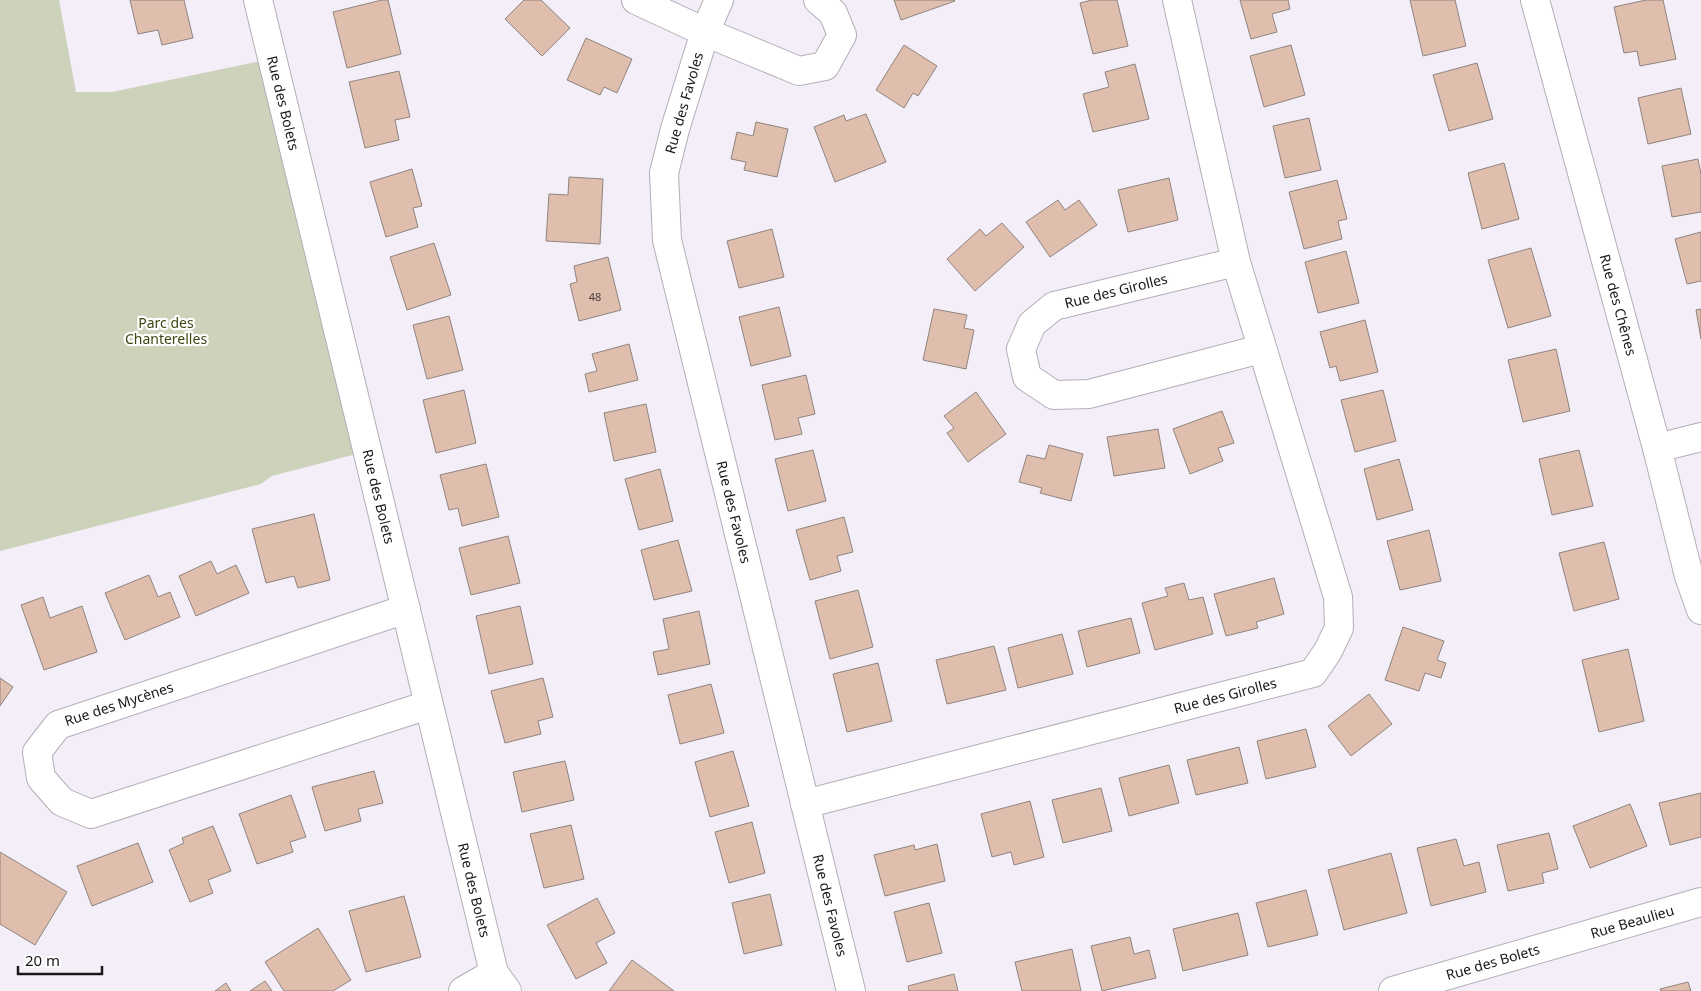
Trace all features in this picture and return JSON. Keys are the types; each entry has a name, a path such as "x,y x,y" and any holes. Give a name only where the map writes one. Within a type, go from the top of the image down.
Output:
{"street":[{"name":"Rue des Bolets","path":"258,0 428,704 500,982"},
{"name":"Rue des Favoles","path":"636,0 705,32 799,71 825,66 842,35 833,13 818,0"},
{"name":"Rue des Favoles","path":"718,0 705,32 675,129 664,173 667,240 851,991"},
{"name":"Rue des Girolles","path":"805,804 1312,673 1328,650 1339,628 1338,597 1236,262 1177,0"},
{"name":"Rue des Chênes","path":"1535,0 1658,448 1689,576 1701,610"},
{"name":"Rue des Girolles","path":"1236,262 1054,306 1032,324 1020,349 1027,377 1054,395 1089,394 1261,349"},
{"path":"1658,448 1701,437"},
{"name":"Rue des Mycènes","path":"406,608 58,725 38,752 41,778 62,802 91,814 428,704"},
{"name":"Rue Beaulieu","path":"1564,942 1701,902"},
{"name":"Rue des Bolets","path":"1393,991 1564,942"},
{"path":"463,991 500,982"}],"green space":[{"name":"Parc des Chanterelles","path":"0,0 59,0 76,92 112,92 275,58 364,452 272,476 261,484 0,551"}],"building":[{"path":"130,0 184,0 193,38 162,45 158,30 138,34"},
{"path":"388,0 401,54 347,68 333,12"},
{"path":"524,0 541,0 570,28 542,56 505,19"},
{"path":"894,0 954,0 955,1 901,20"},
{"path":"1092,0 1117,0 1128,46 1093,54 1080,3"},
{"path":"1240,0 1288,0 1290,9 1272,14 1277,32 1251,39"},
{"path":"1410,0 1455,0 1466,46 1423,56"},
{"path":"1646,0 1663,0 1676,59 1640,66 1637,51 1624,53 1614,7"},
{"path":"586,38 632,59 617,93 604,87 600,95 567,80"},
{"path":"904,45 937,66 918,96 913,93 904,108 876,90"},
{"path":"1291,45 1305,95 1264,107 1250,56"},
{"path":"1477,63 1493,119 1449,131 1433,75"},
{"path":"1135,64 1149,119 1093,132 1083,94 1109,87 1105,72"},
{"path":"399,71 410,117 395,120 399,140 365,148 349,82"},
{"path":"1681,88 1691,134 1648,144 1638,98"},
{"path":"866,114 886,162 835,182 814,127 844,115 846,121"},
{"path":"1309,118 1321,170 1285,178 1273,126"},
{"path":"756,122 788,129 777,177 744,170 746,162 731,159 737,132 753,136"},
{"path":"1698,159 1701,174 1701,212 1672,217 1662,166"},
{"path":"1504,163 1519,219 1482,229 1468,173"},
{"path":"412,169 422,206 413,208 418,227 386,237 370,182"},
{"path":"569,177 603,179 600,244 546,241 549,194 568,195"},
{"path":"1169,178 1178,220 1128,232 1118,190"},
{"path":"1337,180 1347,219 1338,221 1342,239 1304,249 1289,192"},
{"path":"1058,200 1065,210 1079,200 1097,225 1050,257 1026,222"},
{"path":"1002,223 1024,247 975,291 947,259 980,229 986,236"},
{"path":"772,229 784,277 739,288 727,241"},
{"path":"1701,232 1701,281 1687,284 1675,239"},
{"path":"434,243 451,295 407,310 390,257"},
{"path":"1531,248 1551,316 1508,328 1488,260"},
{"path":"1346,251 1359,303 1318,313 1305,262"},
{"path":"608,257 621,310 579,321 570,284 577,282 574,266"},
{"path":"779,307 791,356 751,366 739,317"},
{"path":"934,309 967,315 964,328 974,330 966,369 923,360"},
{"path":"1701,309 1701,339 1696,310"},
{"path":"449,316 463,370 427,379 413,325"},
{"path":"1365,320 1378,372 1340,381 1336,366 1330,368 1320,332"},
{"path":"629,344 638,380 589,392 585,374 597,371 592,354"},
{"path":"1556,349 1570,411 1523,422 1508,360"},
{"path":"806,375 815,414 798,418 802,434 775,440 762,385"},
{"path":"464,390 476,443 436,453 423,400"},
{"path":"1383,390 1396,441 1355,452 1341,400"},
{"path":"976,392 1006,434 968,462 947,433 954,428 944,416"},
{"path":"646,404 656,452 614,461 604,413"},
{"path":"1222,411 1234,443 1218,448 1223,461 1190,474 1173,429"},
{"path":"1158,429 1165,468 1114,476 1107,437"},
{"path":"1049,445 1083,454 1071,501 1040,493 1042,488 1019,482 1027,455 1045,459"},
{"path":"813,450 826,501 788,511 775,459"},
{"path":"1579,450 1593,506 1552,515 1539,459"},
{"path":"1399,459 1413,510 1377,520 1364,469"},
{"path":"486,464 499,517 462,526 458,508 449,510 440,475"},
{"path":"660,469 673,521 639,530 625,479"},
{"path":"314,514 330,580 298,588 294,576 266,583 252,529"},
{"path":"844,517 853,552 837,556 841,571 810,580 796,530"},
{"path":"1429,530 1441,581 1400,590 1387,541"},
{"path":"508,536 520,583 471,595 459,548"},
{"path":"678,540 692,591 654,600 641,550"},
{"path":"1604,542 1619,599 1574,611 1559,553"},
{"path":"211,561 217,574 236,565 249,593 196,616 179,576"},
{"path":"149,575 158,597 170,592 180,617 125,640 105,593"},
{"path":"1274,578 1284,614 1256,622 1258,628 1226,636 1214,594"},
{"path":"1184,583 1189,600 1203,597 1213,634 1155,650 1142,603 1168,596 1165,588"},
{"path":"858,590 873,647 830,659 815,601"},
{"path":"43,597 50,618 82,606 97,652 44,670 21,605"},
{"path":"520,606 533,664 489,674 476,616"},
{"path":"699,611 710,664 658,675 653,652 669,649 663,619"},
{"path":"1131,618 1140,653 1087,667 1078,631"},
{"path":"1403,627 1444,641 1437,660 1446,663 1441,678 1425,673 1419,691 1385,680"},
{"path":"1062,634 1073,674 1018,688 1008,648"},
{"path":"994,646 1006,690 947,704 936,660"},
{"path":"1628,649 1644,721 1599,732 1582,660"},
{"path":"878,663 892,721 847,732 833,674"},
{"path":"0,678 13,687 0,706"},
{"path":"543,678 553,717 538,721 541,734 505,743 491,691"},
{"path":"711,684 724,733 680,744 668,695"},
{"path":"1369,694 1392,724 1351,756 1328,726"},
{"path":"1306,729 1316,767 1266,779 1257,741"},
{"path":"1239,747 1248,783 1196,795 1187,760"},
{"path":"733,751 749,806 710,817 695,762"},
{"path":"565,761 574,800 522,812 513,772"},
{"path":"1169,765 1179,803 1129,816 1119,778"},
{"path":"374,771 383,803 358,809 361,821 325,831 312,787"},
{"path":"1101,788 1112,831 1063,843 1052,800"},
{"path":"1701,793 1701,837 1670,845 1659,803"},
{"path":"291,795 306,837 290,842 293,852 257,864 239,814"},
{"path":"1030,801 1044,857 1014,865 1011,852 992,857 981,814"},
{"path":"1630,804 1647,846 1590,868 1573,826"},
{"path":"752,822 765,873 729,883 715,832"},
{"path":"571,825 584,879 544,888 530,834"},
{"path":"213,826 231,871 208,880 213,893 190,902 169,850 184,843 182,838"},
{"path":"1549,833 1558,869 1542,873 1544,883 1508,891 1497,845"},
{"path":"1456,839 1464,866 1479,862 1486,892 1431,906 1417,848"},
{"path":"138,843 153,882 92,906 77,866"},
{"path":"937,844 945,881 885,896 874,855 914,845 915,850"},
{"path":"0,852 67,892 35,945 0,924"},
{"path":"1391,853 1407,913 1344,930 1328,870"},
{"path":"1306,890 1318,935 1268,947 1256,903"},
{"path":"770,894 782,945 744,954 732,903"},
{"path":"404,896 421,957 366,972 349,911"},
{"path":"597,898 615,933 596,943 607,963 576,979 547,925"},
{"path":"929,903 942,953 907,962 894,912"},
{"path":"1238,913 1248,955 1183,971 1173,929"},
{"path":"318,928 351,980 333,991 284,991 265,962"},
{"path":"1130,937 1134,954 1149,950 1156,978 1102,991 1091,946"},
{"path":"1072,949 1081,991 1022,991 1015,962"},
{"path":"632,960 674,991 609,991"},
{"path":"954,974 958,991 909,991 908,986"},
{"path":"265,981 272,991 250,991"},
{"path":"1688,982 1691,991 1661,991 1660,989"},
{"path":"226,983 231,991 215,991"}]}
